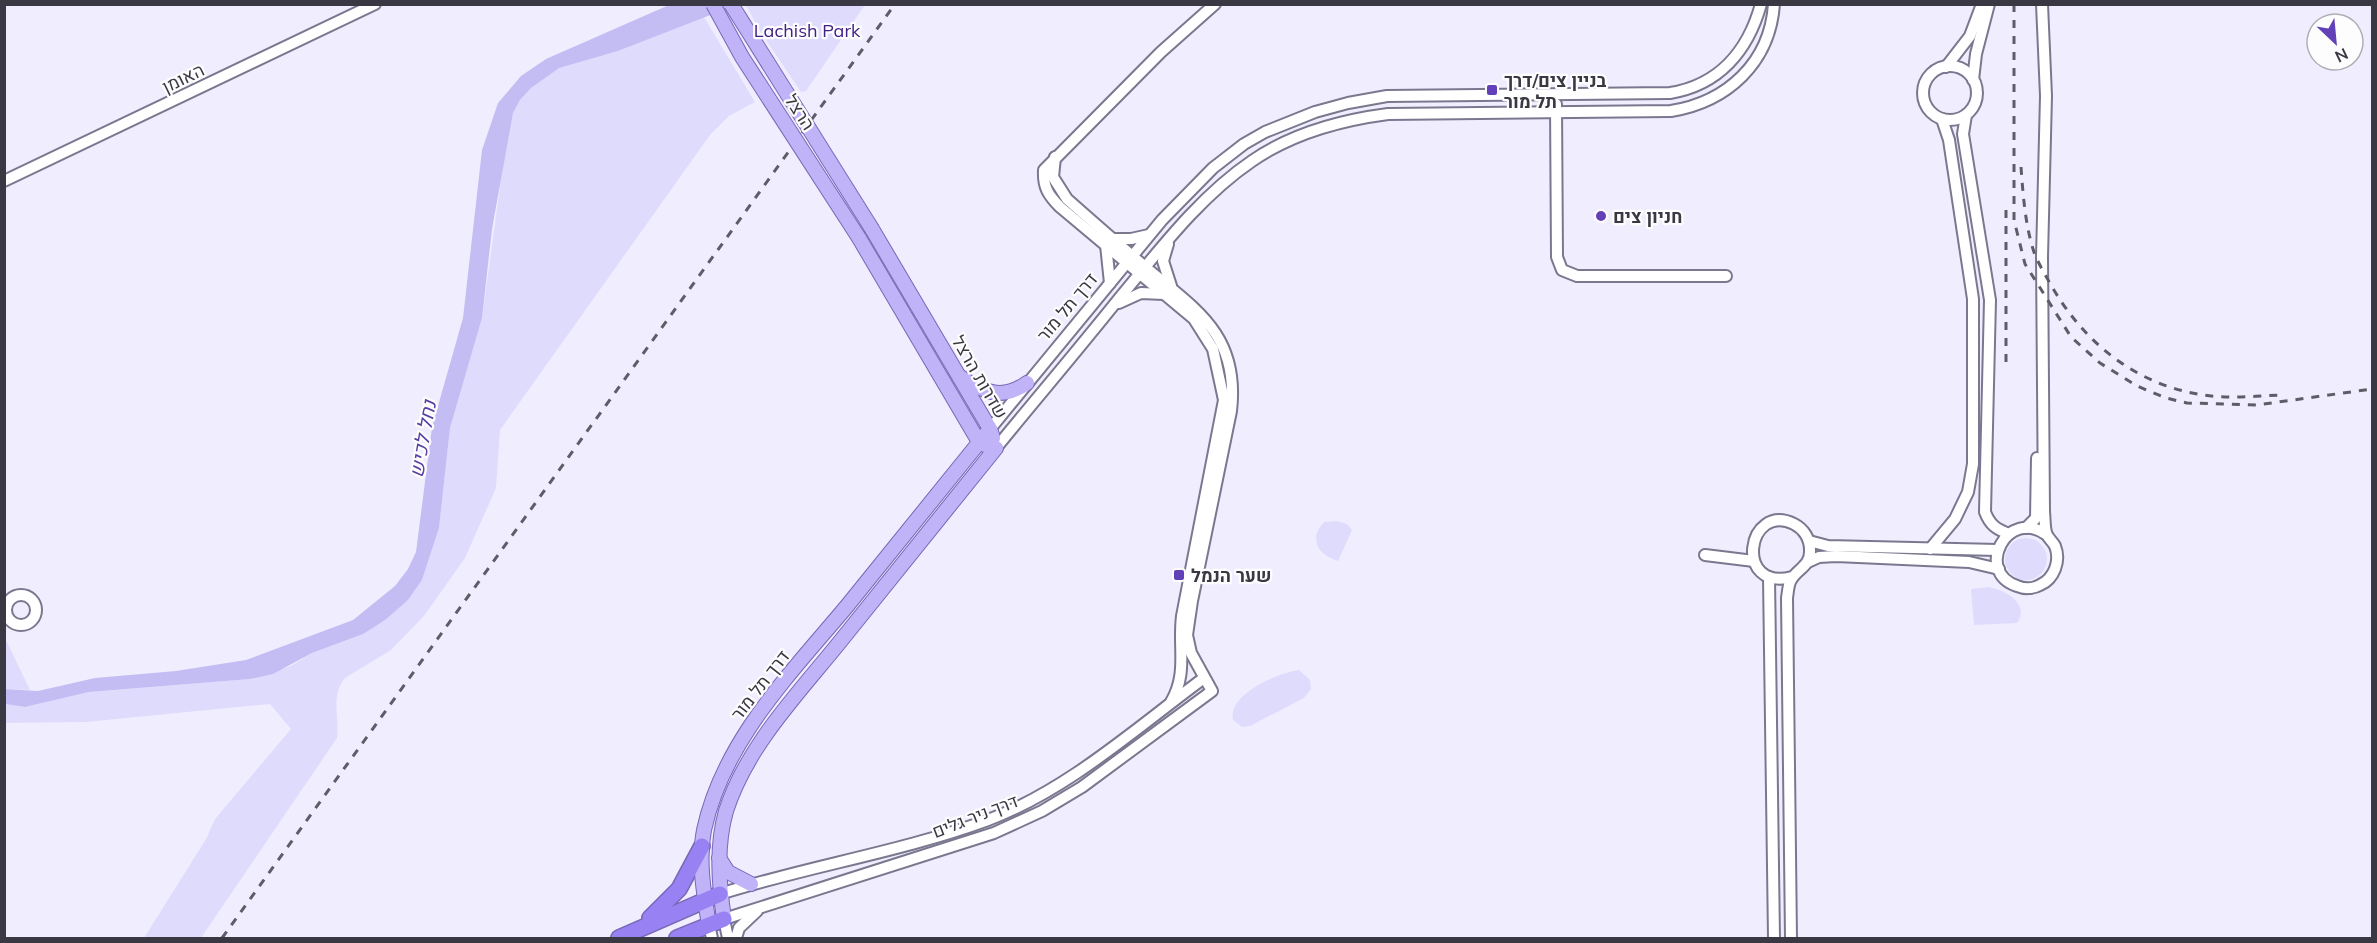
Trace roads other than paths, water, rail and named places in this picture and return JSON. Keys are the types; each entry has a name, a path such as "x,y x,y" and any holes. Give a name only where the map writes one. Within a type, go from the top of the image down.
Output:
{"highway":[{"path":"639,928 679,889 702,846"},
{"path":"619,939 639,928 720,894"},
{"path":"677,939 711,932 724,919"}],"main road":[{"name":"הרצל","path":"713,4 742,57 859,238"},
{"name":"הרצל","path":"731,4 872,229"},
{"name":"שדרות הרצל","path":"872,229 990,429 996,448"},
{"name":"שדרות הרצל","path":"859,238 979,442 996,448"},
{"path":"959,376 983,390 1002,395 1011,393 1027,383"},
{"name":"דרך תל מור","path":"711,932 705,899 702,846 718,783 742,737 779,688 990,429"},
{"name":"דרך תל מור","path":"724,919 720,894 719,858 726,812 747,760 996,448"},
{"path":"719,858 728,872 751,884"}],"street":[{"name":"האומן","path":"4,181 375,4"},
{"path":"1200,682 1187,635 1231,411 1232,386 1227,363 1214,330 1206,317 1170,292 1049,196 1043,183 1044,170 1055,157 1161,52 1215,4"},
{"name":"דרך תל מור","path":"990,429 1149,235 1193,187 1237,149 1265,132 1316,112 1387,96 1670,93 1692,88 1725,70 1745,43 1761,4"},
{"name":"דרך תל מור","path":"996,448 1143,270 1206,199 1254,159 1321,129 1352,120 1388,114 1671,111 1710,100 1737,83 1757,58 1770,34 1774,4"},
{"path":"1930,549 1955,519 1968,492 1974,464 1973,300 1949,140 1942,119 1927,107 1923,91 1930,75 1946,67 1970,36 1982,4"},
{"path":"1989,4 1976,54 1973,80 1976,97 1965,115 1963,134 1990,300 1985,512 1988,521 1995,528 2009,534"},
{"path":"2036,4 2040,96 2036,518 2026,528 2009,534 1998,550 1999,569 2005,579 2019,587 2030,588 2044,583 2054,572 2057,562 2055,547 2047,535 2044,512 2043,328 2046,96 2042,4"},
{"path":"1946,67 1961,69 1973,80"},
{"path":"1556,94 1557,257 1562,270 1577,276 1726,276"},
{"path":"1942,119 1954,120 1965,115"},
{"path":"1109,242 1149,235"},
{"path":"1169,241 1163,261 1170,292 1208,338 1217,361 1224,400 1182,616 1181,680 1171,702"},
{"path":"1109,242 1110,283"},
{"path":"1114,306 1141,292 1170,292"},
{"path":"1792,577 1776,579 1769,577 1759,569 1754,561 1752,546 1760,530 1774,522 1790,522 1798,526 1809,541 1808,562"},
{"path":"2026,528 2047,535"},
{"path":"1809,541 1828,546 1998,550"},
{"path":"1704,555 1754,561"},
{"path":"1791,939 1786,605 1792,577 1808,562 1819,557 1836,556 1969,562 1999,569"},
{"path":"1769,577 1774,939"},
{"path":"1181,655 1200,682"},
{"name":"דרך ניר גלים","path":"720,894 879,852 988,820 1033,799 1070,777 1200,682 1207,694 1082,786 1042,811 994,833 724,919"},
{"path":"736,939 747,919 763,907"},
{"path":"724,919 728,939"}],"railway":[{"path":"222,938 895,4"},
{"path":"2014,4 2014,220 2025,264 2071,337 2100,363 2137,386 2166,398 2187,403 2257,405 2372,389"},
{"path":"2021,167 2026,219 2034,253 2060,300 2092,339 2131,369 2153,381 2177,389 2222,397 2281,395"},
{"path":"2006,208 2006,362"}],"place":[{"name":"בניין צים/דרך תל מור","path":"1492,90"},
{"name":"חניון צים","path":"1601,216"},
{"name":"שער הנמל","path":"1179,575"}],"park label":[{"name":"Lachish Park","path":"807,30"}],"water label":[{"name":"נחל לכיש","path":"422,439"}]}
